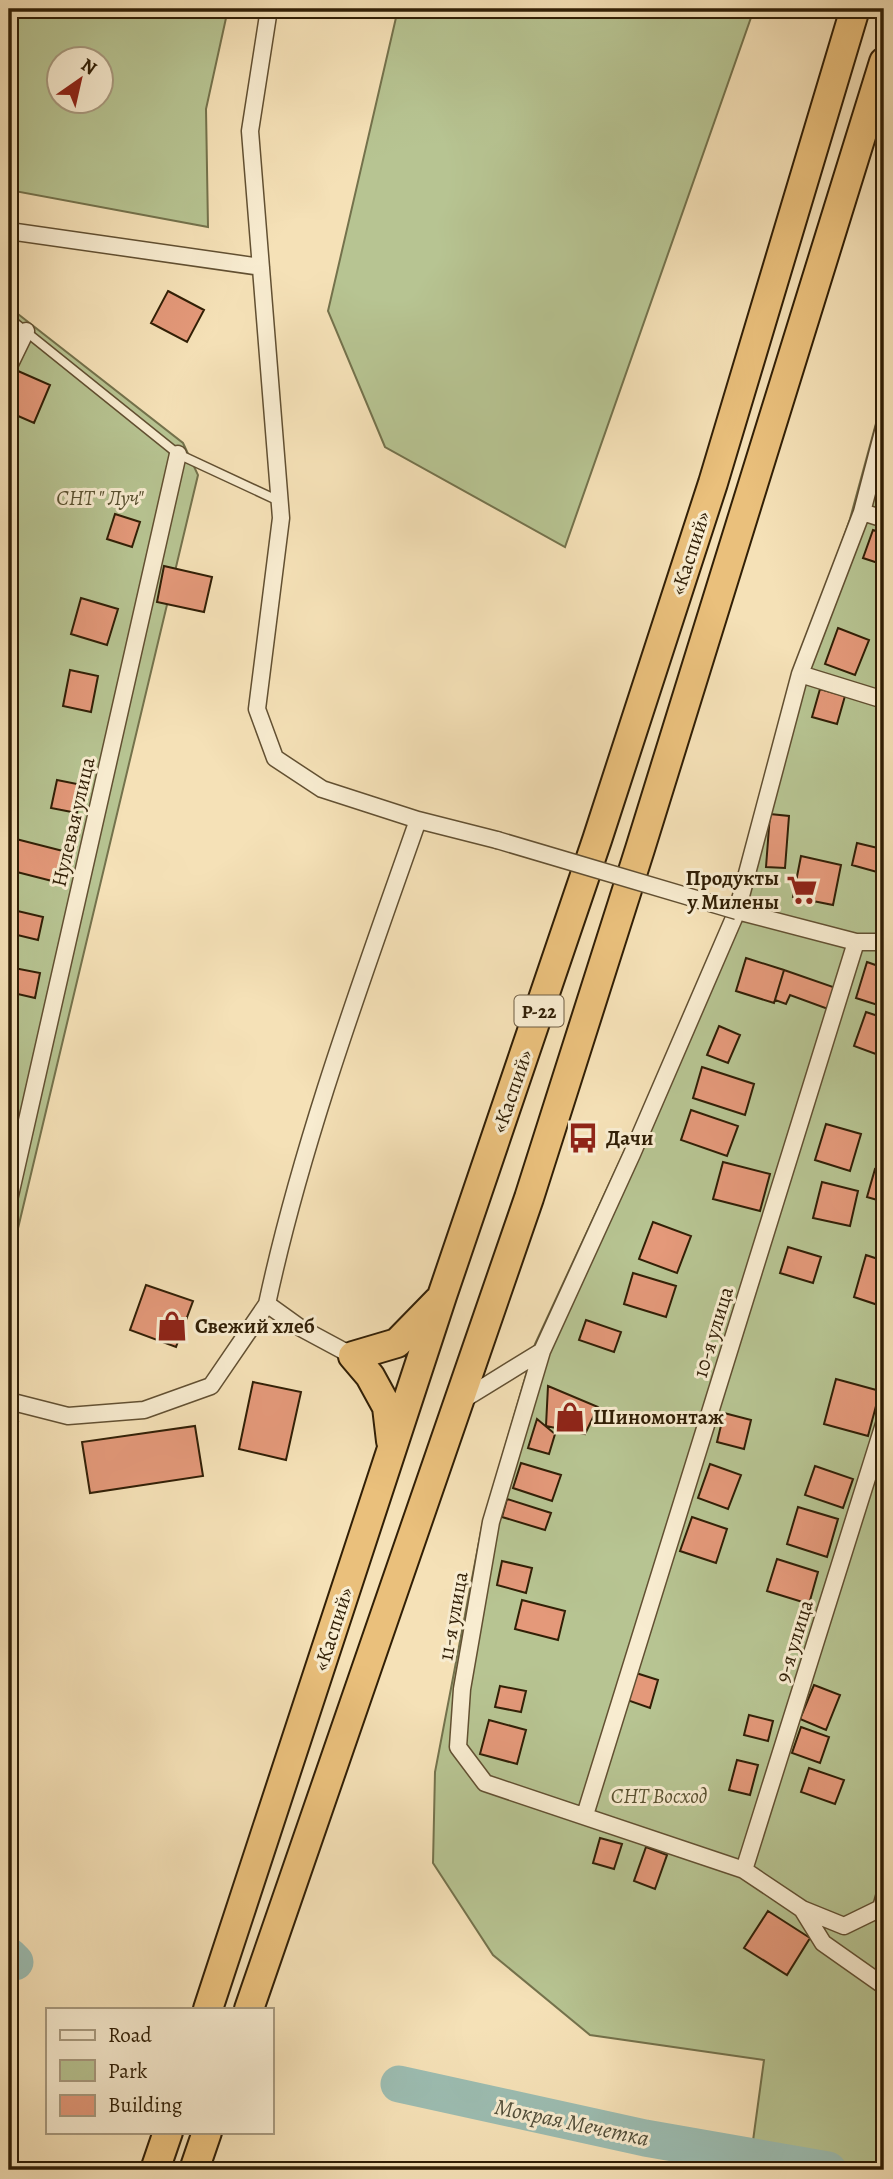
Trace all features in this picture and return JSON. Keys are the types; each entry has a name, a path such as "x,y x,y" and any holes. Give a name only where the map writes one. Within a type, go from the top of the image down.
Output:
{"highway":[{"name":"«Каспий»","path":"208,2008 713,483 855,9"},
{"name":"«Каспий»","path":"249,2008 528,1198 636,862 884,62"},
{"path":"392,1449 387,1407 370,1376 353,1356 397,1343 442,1296"},
{"path":"155,2170 167,2134"},
{"path":"194,2170 206,2134"}],"street":[{"path":"269,9 250,131 281,518 257,709 275,758 322,789 418,820 737,911 856,942 884,942"},
{"path":"9,231 261,267"},
{"path":"9,366 26,331"},
{"name":"11-я улица","path":"802,1909 744,1870 485,1783 458,1747 462,1689 491,1521 542,1351 632,1154 737,911 800,674 862,512 884,428"},
{"name":"Нулевая улица","path":"9,1200 178,454"},
{"path":"862,512 884,519"},
{"path":"800,674 884,700"},
{"path":"9,1401 68,1416 145,1410 211,1386 267,1304 283,1230 316,1123 418,820"},
{"name":"10-я улица","path":"584,1815 856,942"},
{"path":"267,1304 299,1327 353,1356"},
{"path":"457,1404 542,1351"},
{"name":"9-я улица","path":"744,1870 884,1424"},
{"path":"802,1909 844,1926 881,1908 884,1897"},
{"path":"802,1909 823,1942 884,1986"}],"lane":[{"path":"9,318 178,454 279,501"}],"green space":[{"path":"9,9 228,9 206,109 208,227 9,190"},
{"path":"398,9 754,9 565,547 385,447 328,311"},
{"name":"СНТ \" Луч\"","path":"9,307 183,443 198,475 9,1266"},
{"name":"СНТ Восход","path":"884,394 884,2170 749,2170 764,2060 590,2035 493,1955 433,1863 435,1772 482,1526 535,1344 724,936 792,683 850,519"}],"building":[{"path":"168,291 204,310 187,342 151,323"},
{"path":"18,371 50,385 34,423 9,412 9,391"},
{"path":"115,514 140,522 132,547 107,539"},
{"path":"873,530 884,534 881,564 863,558"},
{"path":"164,566 212,577 204,612 157,602"},
{"path":"81,598 118,609 107,645 71,634"},
{"path":"838,628 869,640 855,675 825,664"},
{"path":"70,670 98,676 91,712 63,706"},
{"path":"820,689 845,696 837,724 812,717"},
{"path":"57,780 82,785 77,813 51,808"},
{"path":"770,814 789,816 785,868 766,867"},
{"path":"16,839 63,851 56,882 9,870"},
{"path":"857,843 882,849 877,872 852,865"},
{"path":"801,856 841,865 833,905 793,897"},
{"path":"9,909 43,917 38,940 9,933"},
{"path":"746,958 784,970 774,1003 736,991"},
{"path":"867,962 884,968 884,1007 856,998"},
{"path":"9,967 40,973 35,998 9,992"},
{"path":"784,970 836,988 828,1009 790,995 786,1004 775,1000"},
{"path":"866,1012 884,1018 884,1057 854,1046"},
{"path":"719,1026 740,1035 728,1063 707,1055"},
{"path":"702,1067 754,1084 745,1115 693,1098"},
{"path":"691,1110 738,1126 727,1156 681,1140"},
{"path":"826,1124 861,1134 850,1171 815,1160"},
{"path":"723,1162 770,1174 760,1211 713,1199"},
{"path":"875,1169 884,1171 884,1202 867,1197"},
{"path":"822,1182 858,1191 850,1226 813,1218"},
{"path":"653,1222 691,1236 677,1273 639,1259"},
{"path":"788,1247 821,1257 813,1283 780,1273"},
{"path":"866,1255 884,1261 884,1307 854,1297"},
{"path":"633,1273 676,1286 666,1317 624,1304"},
{"path":"146,1285 193,1301 176,1347 130,1330"},
{"path":"586,1320 621,1332 614,1352 579,1340"},
{"path":"836,1379 880,1391 868,1436 824,1424"},
{"path":"253,1382 301,1392 286,1460 239,1449"},
{"name":"Шиномонтаж","path":"548,1386 598,1407 585,1434 546,1426"},
{"path":"724,1413 751,1420 744,1449 717,1442"},
{"path":"537,1419 555,1434 549,1454 528,1448"},
{"path":"9,1420 18,1422 10,1451 9,1451"},
{"path":"195,1426 203,1476 90,1493 82,1442"},
{"path":"521,1463 561,1475 552,1501 513,1488"},
{"path":"710,1464 741,1475 728,1509 698,1498"},
{"path":"815,1466 853,1479 843,1508 805,1495"},
{"path":"507,1499 551,1513 545,1530 502,1517"},
{"path":"798,1507 838,1519 827,1557 787,1544"},
{"path":"692,1517 727,1529 716,1563 680,1551"},
{"path":"777,1559 818,1572 809,1604 767,1591"},
{"path":"502,1561 532,1568 526,1593 497,1585"},
{"path":"522,1600 565,1611 558,1640 515,1629"},
{"path":"636,1673 658,1680 650,1708 627,1700"},
{"path":"814,1685 840,1695 826,1730 800,1719"},
{"path":"500,1686 526,1691 521,1712 495,1707"},
{"path":"749,1715 773,1721 768,1741 744,1735"},
{"path":"489,1720 526,1730 517,1764 480,1754"},
{"path":"801,1727 829,1737 820,1763 792,1753"},
{"path":"737,1760 758,1765 750,1795 729,1790"},
{"path":"809,1768 844,1780 835,1804 801,1792"},
{"path":"600,1838 622,1844 614,1869 593,1863"},
{"path":"646,1847 667,1855 655,1889 634,1881"},
{"path":"768,1911 810,1938 787,1975 744,1948"}],"waterway":[{"name":"Мокрая Мечетка","path":"9,1956 15,1962"},
{"name":"Мокрая Мечетка","path":"399,2084 645,2138 828,2170"}],"place":[{"name":"Продукты у Милены","path":"802,890"},
{"name":"Дачи","path":"583,1138"},
{"name":"Свежий хлеб","path":"172,1326"},
{"name":"Шиномонтаж","path":"570,1417"}]}
